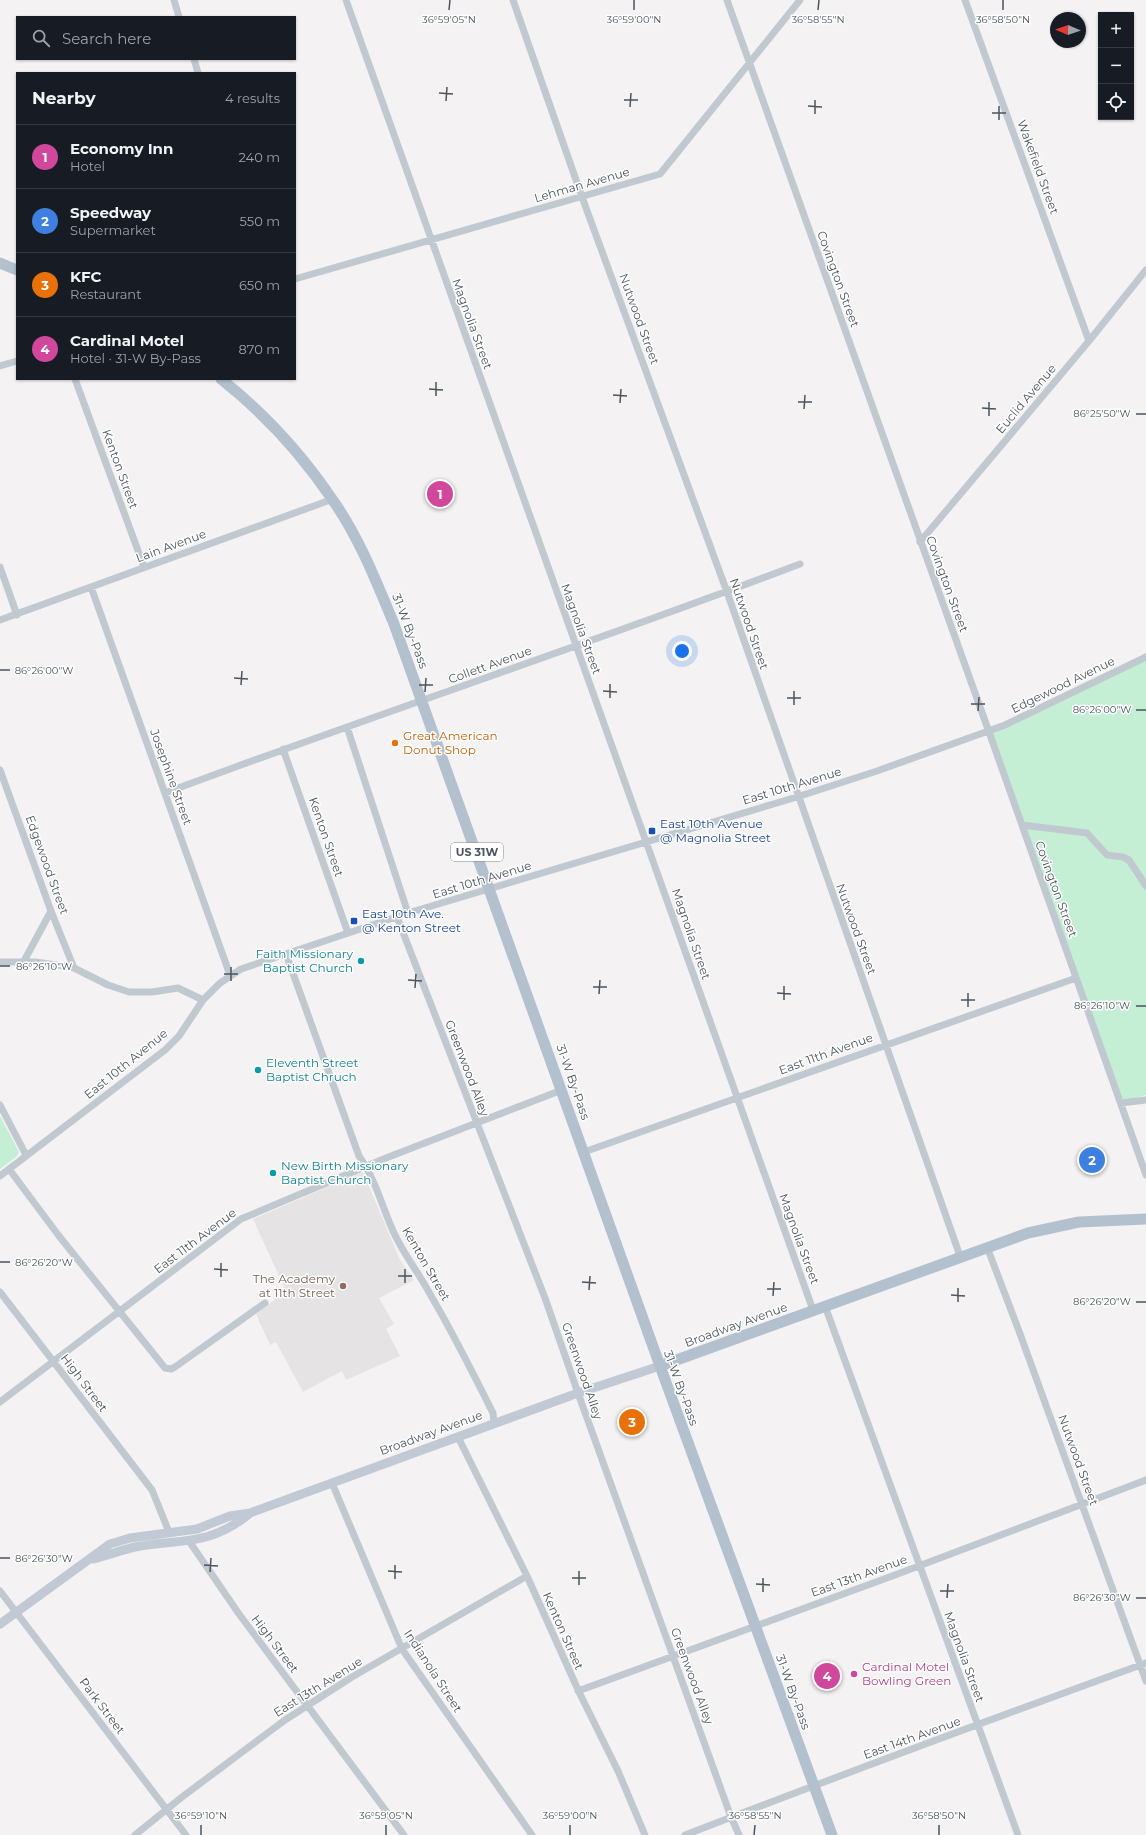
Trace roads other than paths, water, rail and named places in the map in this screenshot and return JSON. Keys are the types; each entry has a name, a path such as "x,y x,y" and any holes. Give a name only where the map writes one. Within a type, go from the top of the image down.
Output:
{"main road":[{"path":"0,263 16,270"},
{"name":"31-W By-Pass","path":"222,380 248,400 292,445 333,499 370,566 394,624 490,888 660,1366 832,1835"},
{"name":"Broadway Avenue","path":"660,1366 960,1256 1034,1231 1068,1224 1146,1219"}],"street":[{"path":"174,0 179,16"},
{"name":"Magnolia Street","path":"346,0 575,646 647,842 813,1310"},
{"name":"Nutwood Street","path":"513,0 582,197 727,592 960,1256"},
{"name":"Covington Street","path":"727,0 1146,1175"},
{"name":"Lehman Avenue","path":"296,280 660,174 800,0"},
{"name":"Wakefield Street","path":"965,0 1090,341"},
{"path":"194,60 198,72"},
{"name":"Euclid Avenue","path":"920,542 1090,341 1146,270"},
{"path":"0,366 16,362"},
{"name":"Kenton Street","path":"75,380 144,567"},
{"name":"Lain Avenue","path":"0,620 333,499"},
{"name":"Collett Avenue","path":"165,793 283,749 727,592 800,564"},
{"path":"0,567 17,615"},
{"name":"Josephine Street","path":"91,587 230,975"},
{"name":"Edgewood Avenue","path":"989,732 1146,658"},
{"path":"347,727 408,914"},
{"name":"East 10th Avenue","path":"0,1176 165,1050 179,1036 202,1000 230,975 255,963 490,888 798,796 989,732"},
{"name":"Kenton Street","path":"283,749 348,933"},
{"name":"Edgewood Street","path":"0,770 3,787 74,968"},
{"path":"1022,825 1087,833 1107,855 1123,857 1129,860 1146,886"},
{"path":"24,962 51,911"},
{"name":"Greenwood Alley","path":"397,917 542,1291 731,1817 739,1835"},
{"name":"Kenton Street","path":"286,954 359,1156 372,1175 394,1233 456,1338 494,1412 494,1424"},
{"path":"0,962 48,963 74,968 108,985 124,990 141,993 178,988 202,1000"},
{"name":"East 11th Avenue","path":"584,1152 1076,978"},
{"name":"East 11th Avenue","path":"0,1402 241,1219 366,1166 562,1090"},
{"path":"1121,1103 1146,1100"},
{"path":"0,1105 26,1155"},
{"path":"9,1169 59,1236 165,1368 171,1369 203,1349 265,1303"},
{"name":"Nutwood Street","path":"987,1247 1143,1664 1146,1681"},
{"name":"High Street","path":"0,1292 152,1490 168,1532"},
{"name":"Magnolia Street","path":"825,1306 1018,1835"},
{"name":"Broadway Avenue","path":"0,1624 110,1544 130,1538 197,1529 230,1516 250,1513 578,1393 660,1366"},
{"name":"Kenton Street","path":"458,1437 527,1576 578,1691 618,1771 645,1835"},
{"name":"East 13th Avenue","path":"578,1691 919,1566 1146,1480"},
{"name":"Indianola Street","path":"332,1483 402,1649 532,1835"},
{"name":"Broadway Avenue","path":"88,1561 134,1548 189,1542 202,1539 235,1526 250,1513"},
{"name":"High Street","path":"189,1542 240,1614 404,1835"},
{"name":"East 13th Avenue","path":"135,1835 166,1809 278,1724 527,1576"},
{"name":"Park Street","path":"0,1591 186,1835"},
{"name":"East 14th Avenue","path":"685,1835 978,1726 1059,1694 1143,1664"}],"place":[{"name":"Economy Inn","path":"440,494"},
{"name":"Great American Donut Shop","path":"395,743"},
{"name":"East 10th Avenue @ Magnolia Street","path":"652,831"},
{"name":"East 10th Ave. @ Kenton Street","path":"354,921"},
{"name":"Faith Missionary Baptist Church","path":"361,961"},
{"name":"Eleventh Street Baptist Chruch","path":"258,1070"},
{"name":"Speedway","path":"1092,1160"},
{"name":"New Birth Missionary Baptist Church","path":"273,1173"},
{"name":"The Academy at 11th Street","path":"343,1286"},
{"name":"KFC","path":"632,1422"},
{"name":"Cardinal Motel Bowling Green","path":"854,1674"},
{"name":"Cardinal Motel","path":"827,1676"}]}
